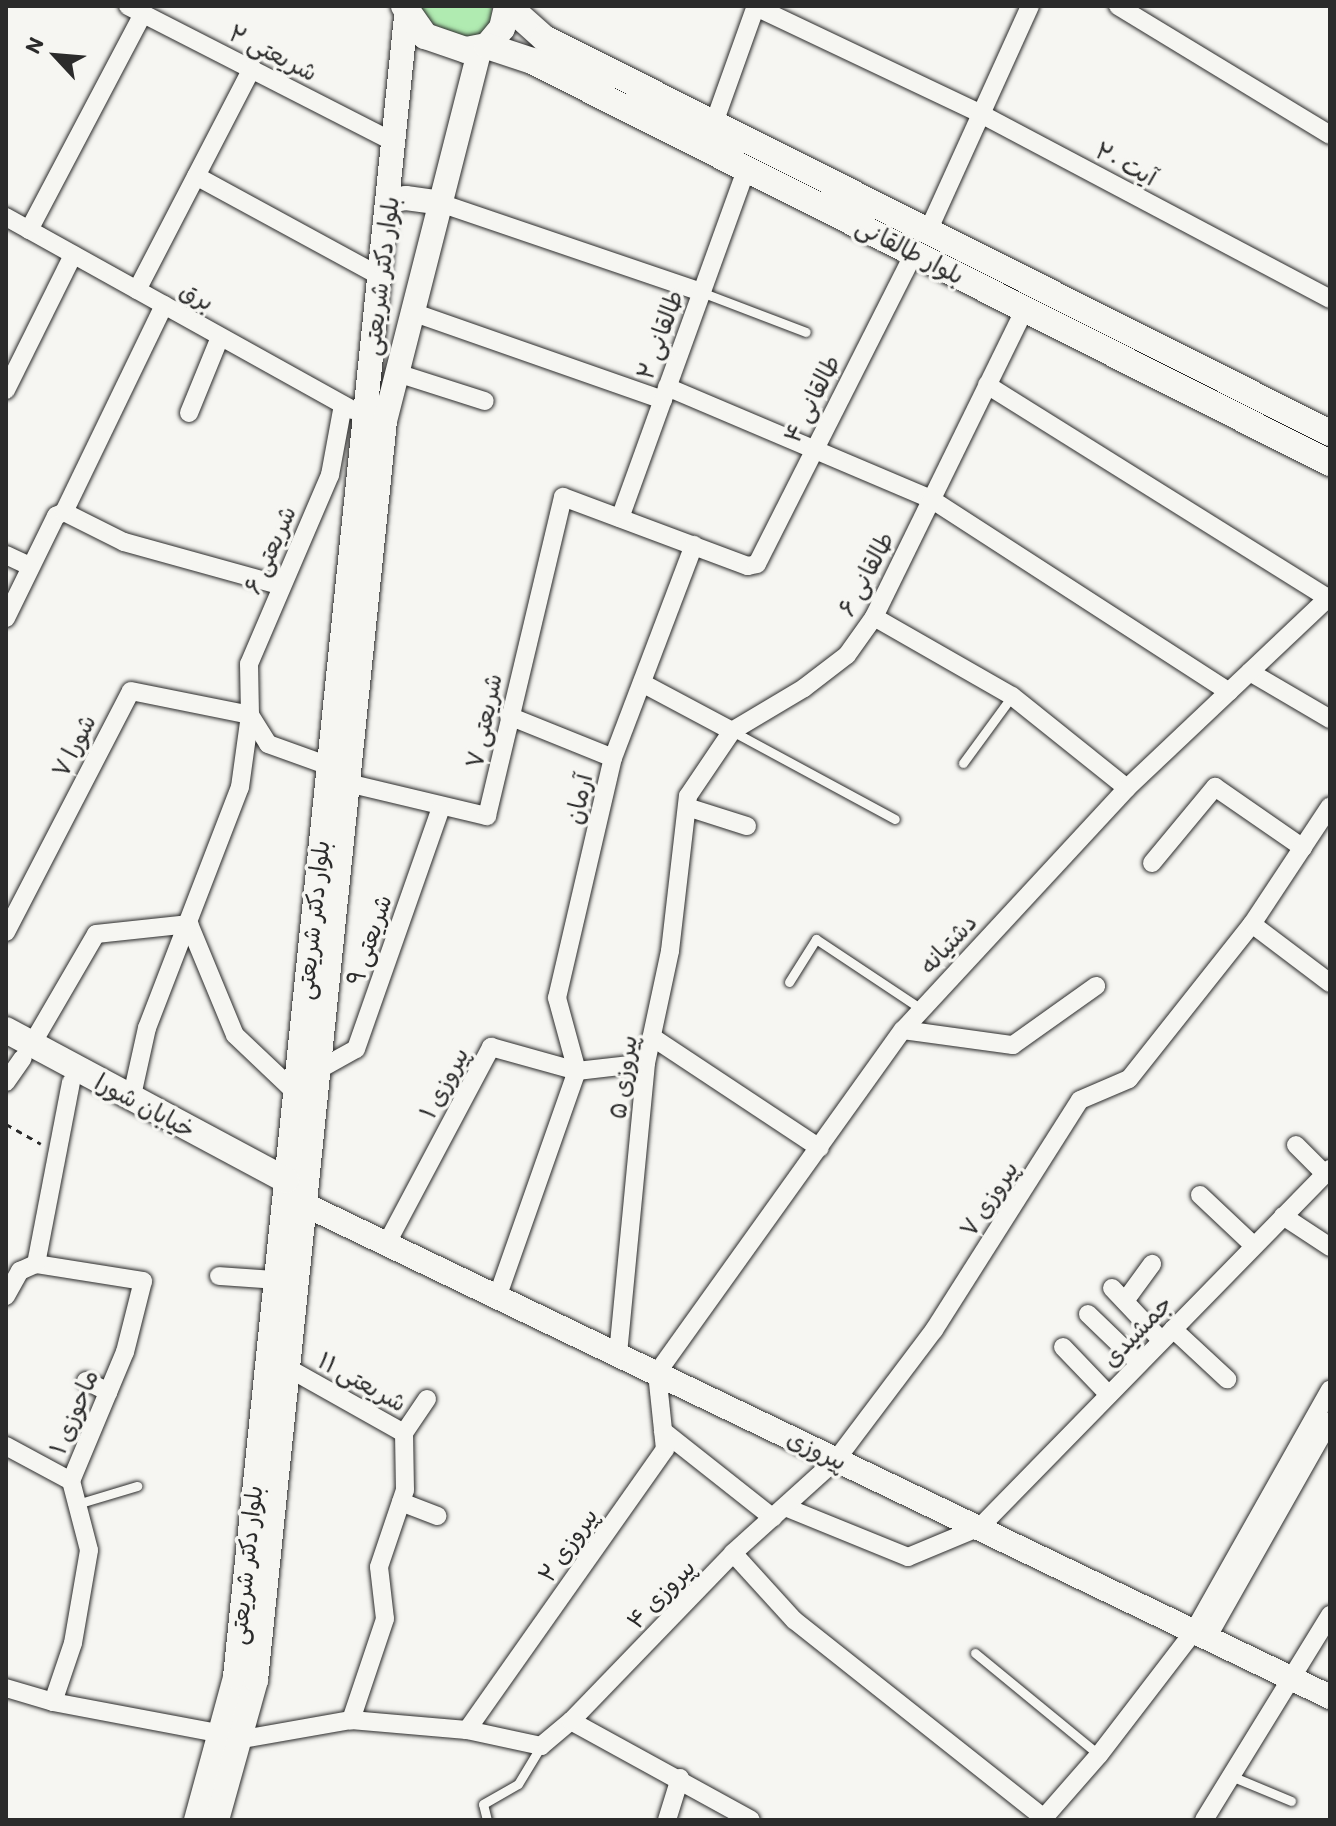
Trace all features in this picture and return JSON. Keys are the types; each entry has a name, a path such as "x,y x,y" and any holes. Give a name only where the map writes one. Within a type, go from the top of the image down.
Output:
{"main road":[{"path":"484,46 502,28 507,6"},
{"name":"بلوار طالقانی","path":"507,6 544,38 1330,433"},
{"name":"بلوار طالقانی","path":"404,9 437,43 484,46 532,61 1329,461"},
{"name":"خیابان شورا","path":"6,1030 20,1050 71,1082 292,1193"},
{"name":"خیابان شورا","path":"20,1050 131,1100 292,1193"}],"street":[{"path":"928,231 1030,6"},
{"path":"1118,6 1330,135"},
{"path":"714,123 756,7"},
{"name":"آیت ۲۰","path":"756,7 979,113 1330,299"},
{"name":"بلوار دکتر شریعتی","path":"217,1820 232,1736 235,1677 276,1280 318,1070 315,1001 329,766 357,480 354,410 383,278 396,143 404,9"},
{"path":"29,230 136,10"},
{"name":"شریعتی ۲","path":"136,10 396,143"},
{"name":"بلوار دکتر شریعتی","path":"196,1820 256,1680 288,1368 295,1092 315,1001 348,783 385,421 440,203 484,46"},
{"path":"137,290 252,68"},
{"name":"طالقانی ۲","path":"620,518 746,169"},
{"path":"196,176 383,278"},
{"path":"390,201 406,198 440,203 701,292"},
{"name":"برق","path":"6,217 354,410"},
{"name":"طالقانی ۴","path":"694,545 754,567 914,253"},
{"path":"6,390 73,255"},
{"path":"6,618 56,516 64,512 164,305"},
{"name":"طالقانی ۶","path":"687,807 688,796 732,731 804,688 847,655 874,617 1025,309"},
{"path":"412,312 665,393 815,447 931,499 1229,692"},
{"path":"189,413 220,337"},
{"path":"397,373 485,401"},
{"path":"987,385 1329,597"},
{"name":"شریعتی ۶","path":"131,1100 147,1028 240,787 250,715 249,664 279,585 330,475 354,410"},
{"path":"330,475 357,480"},
{"name":"شریعتی ۷","path":"348,783 487,816 563,497 620,518"},
{"path":"64,512 124,542 279,585"},
{"path":"620,518 694,545"},
{"name":"آرمان","path":"577,1071 557,998 613,758 694,545"},
{"path":"6,555 30,566"},
{"name":"دشتیانه","path":"657,1373 920,1008 1127,788 1329,597"},
{"path":"874,617 1012,696 1127,788"},
{"path":"1250,672 1330,719"},
{"path":"642,683 732,731"},
{"name":"شورا ۷","path":"6,932 131,691 250,715"},
{"path":"250,715 268,744 329,766"},
{"path":"509,716 613,758"},
{"path":"1152,863 1215,787 1303,848"},
{"name":"پیروزی ۷","path":"836,1460 934,1330 1080,1100 1129,1079 1252,924 1330,806"},
{"name":"شریعتی ۹","path":"318,1070 356,1049 441,807"},
{"path":"687,807 747,826"},
{"name":"پیروزی ۵","path":"618,1354 646,1063 670,951 687,807"},
{"path":"6,1082 20,1050 96,934 189,924 235,1035 295,1092"},
{"path":"1252,924 1330,983"},
{"path":"903,1030 1013,1045 1096,986"},
{"path":"652,1037 820,1148"},
{"name":"پیروزی ۱","path":"388,1241 491,1047 577,1071 646,1063"},
{"path":"498,1295 577,1071"},
{"path":"6,1296 20,1271 36,1264 71,1082"},
{"path":"1296,1145 1328,1171"},
{"name":"جمشیدی","path":"980,1527 1328,1171"},
{"name":"پیروزی","path":"292,1193 836,1460 1330,1697"},
{"path":"1200,1195 1253,1245"},
{"path":"1283,1216 1330,1247"},
{"name":"ماحوزی ۱","path":"36,1264 143,1281 125,1352 71,1481 74,1505 89,1550 73,1643 53,1702"},
{"path":"1152,1264 1118,1294 1227,1379"},
{"path":"219,1276 276,1280"},
{"path":"1088,1314 1139,1363"},
{"path":"1063,1347 1109,1395"},
{"name":"شریعتی ۱۱","path":"288,1368 404,1433 401,1502 379,1567 385,1619 351,1720"},
{"name":"پیروزی ۲","path":"467,1730 665,1449 657,1373"},
{"path":"86,1381 109,1392"},
{"path":"1200,1634 1330,1390"},
{"path":"404,1433 427,1399"},
{"path":"733,1553 794,1620 1043,1819 1200,1634 1330,1421"},
{"path":"663,1431 779,1513 908,1557 980,1527"},
{"path":"6,1446 71,1481"},
{"name":"پیروزی ۴","path":"541,1746 571,1721 733,1553 836,1460"},
{"path":"401,1502 437,1516"},
{"path":"1204,1820 1330,1615"},
{"path":"6,1688 53,1702 232,1736 351,1720 467,1730 541,1746"},
{"path":"571,1721 680,1778 751,1820"},
{"path":"667,1820 680,1778"}],"lane":[{"path":"701,292 806,332"},
{"path":"963,763 1012,696"},
{"path":"732,731 895,819"},
{"path":"789,982 816,939 920,1008"},
{"path":"74,1505 137,1486"},
{"path":"975,1653 1099,1755"},
{"path":"487,1820 483,1804 518,1784 541,1746"},
{"path":"1231,1776 1291,1801"}],"path":[{"path":"6,1124 57,1153"}],"green space":[{"path":"419,6 492,6 491,23 481,34 466,37 434,25"}]}
